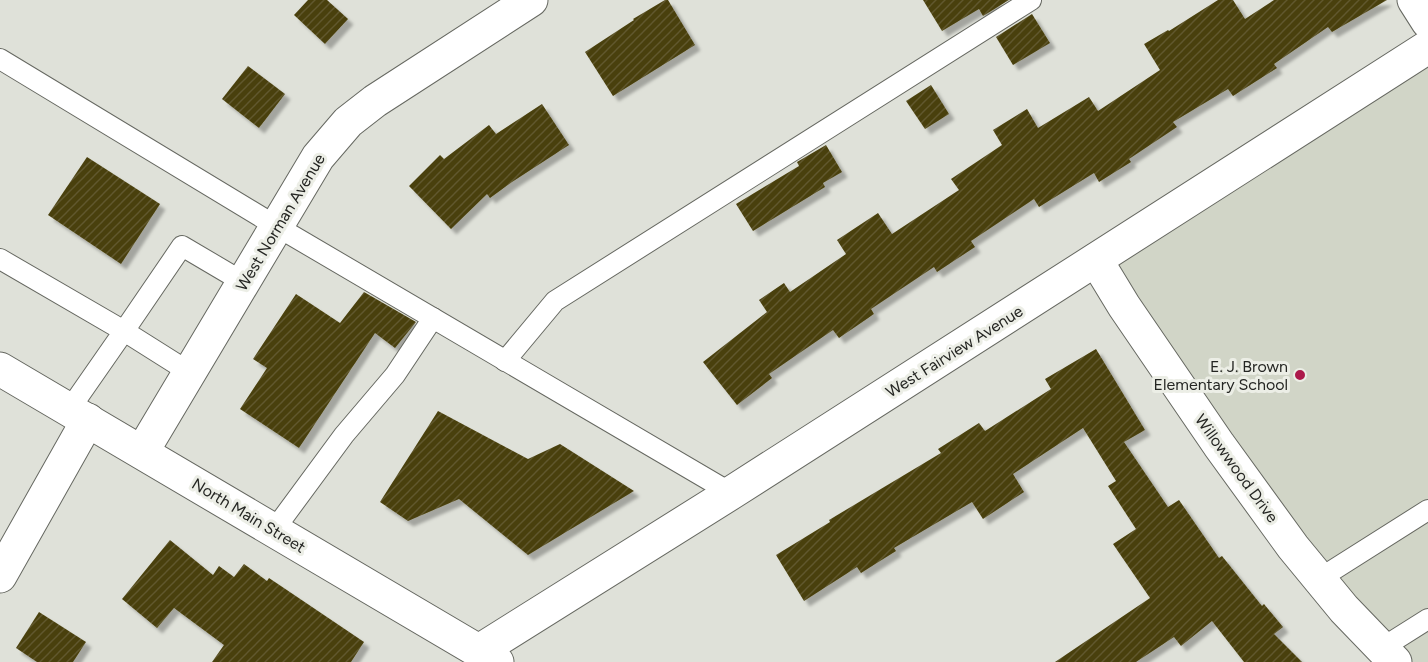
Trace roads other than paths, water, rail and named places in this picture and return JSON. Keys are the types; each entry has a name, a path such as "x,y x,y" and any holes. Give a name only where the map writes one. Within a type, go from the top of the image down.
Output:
{"street":[{"name":"West Norman Avenue","path":"142,452 318,157 348,122 375,101 531,0"},
{"path":"1414,0 1428,22"},
{"name":"West Fairview Avenue","path":"488,656 731,493 1428,47"},
{"name":"Willowwood Drive","path":"1096,260 1124,306 1219,445 1293,547 1344,609 1388,655"},
{"name":"North Main Street","path":"0,369 488,656"},
{"path":"0,576 78,415"}],"lane":[{"path":"505,361 555,301 1031,0"},
{"path":"0,59 276,226 731,493"},
{"path":"78,415 124,331 182,246 243,282"},
{"path":"0,259 124,331 189,372"},
{"path":"274,530 325,460 395,375 433,318"},
{"path":"1319,579 1428,510"},
{"path":"1388,655 1428,619"}],"place":[{"name":"E. J. Brown Elementary School","path":"1300,375"}]}
